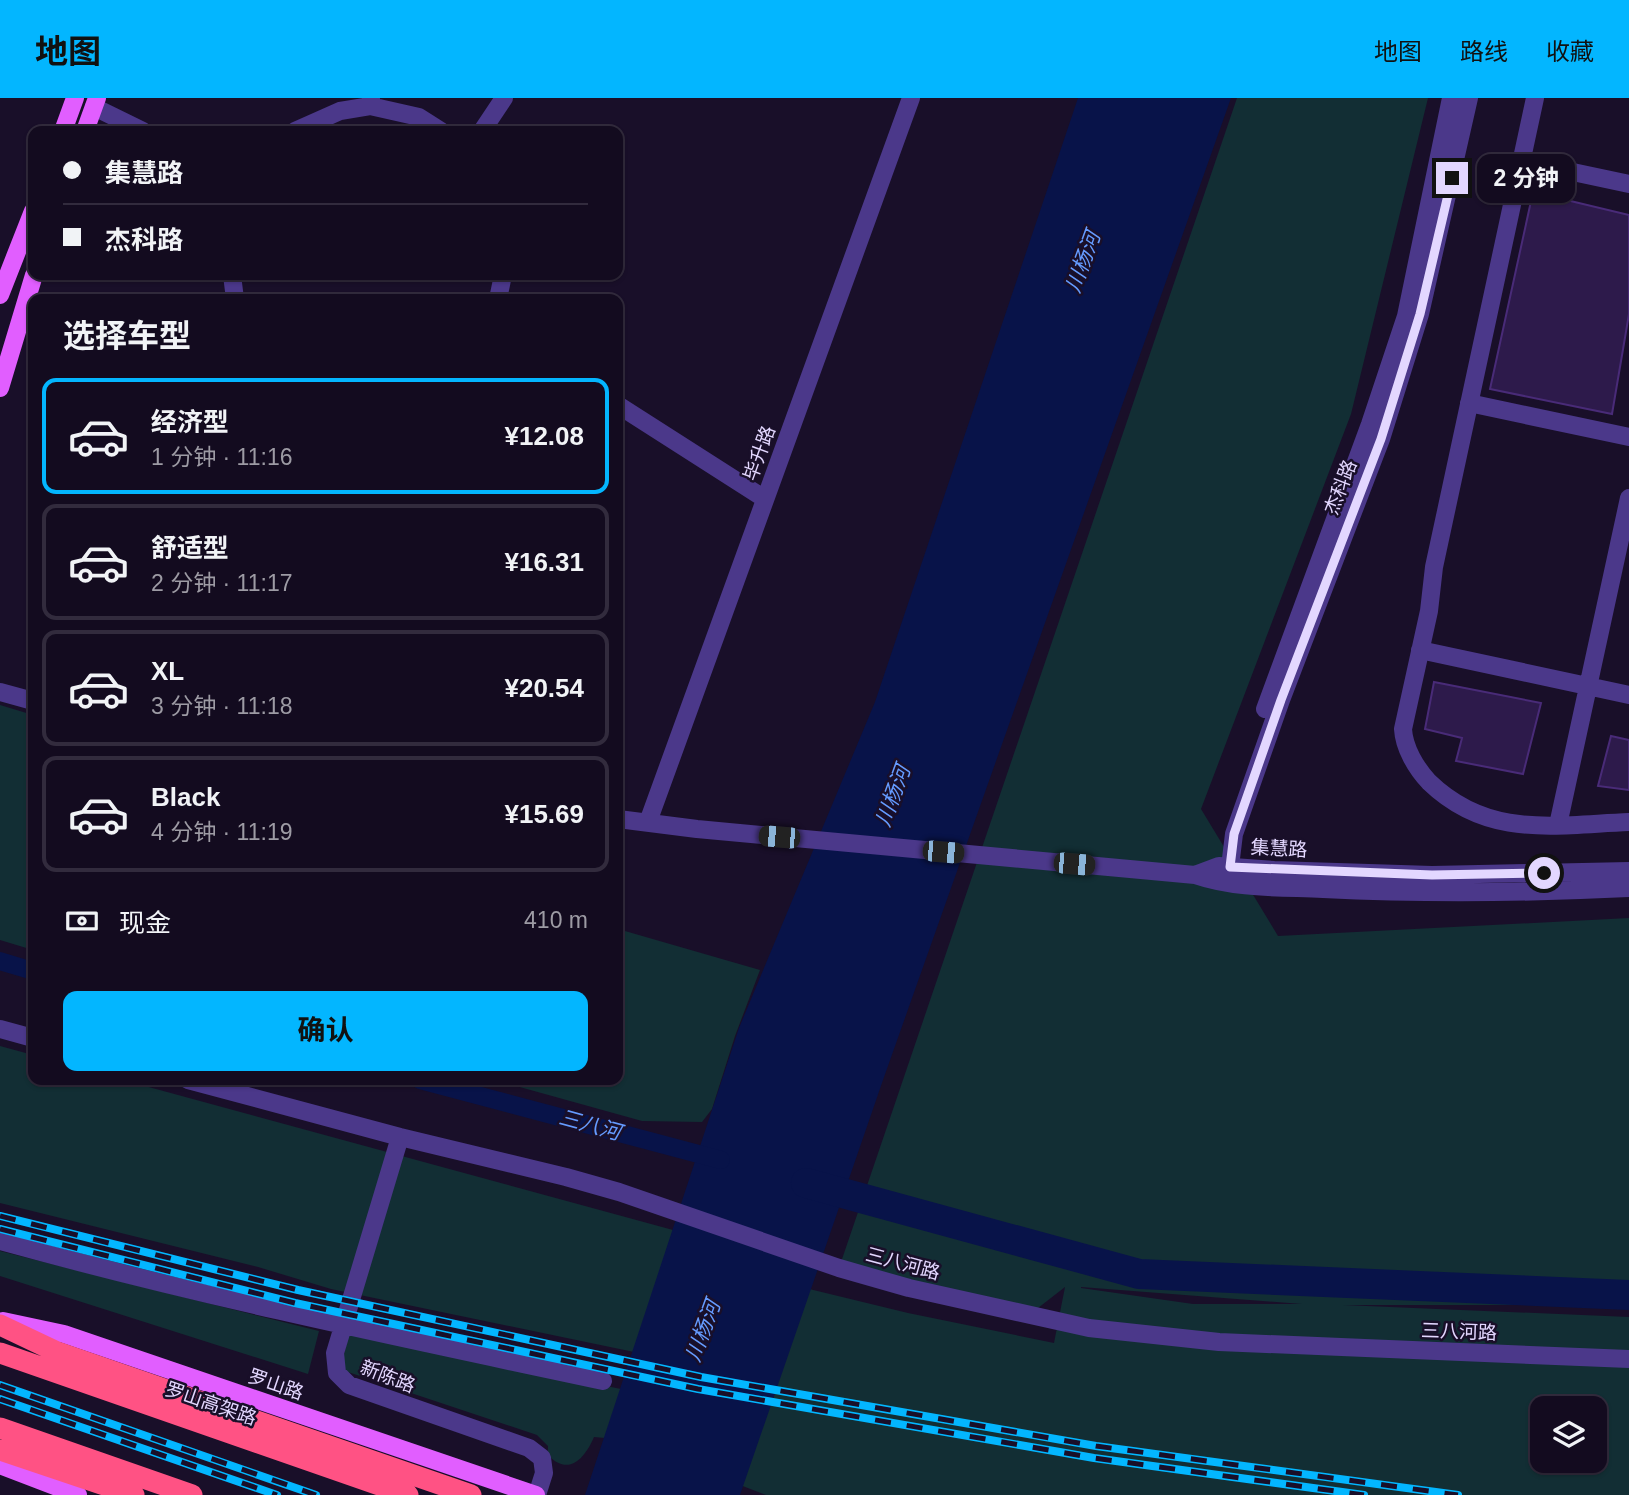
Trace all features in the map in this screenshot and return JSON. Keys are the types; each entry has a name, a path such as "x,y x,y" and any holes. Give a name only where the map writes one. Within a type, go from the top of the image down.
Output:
{"highway":[{"path":"0,1323 61,1343 471,1495"},
{"name":"罗山高架路","path":"0,1353 408,1495"},
{"path":"0,1428 192,1495"},
{"path":"9,1461 134,1495"}],"main road":[{"path":"65,126 75,98"},
{"path":"87,126 96,102"},
{"path":"0,295 28,224"},
{"path":"0,388 28,295"},
{"name":"罗山路","path":"61,1343 537,1495"},
{"path":"9,1461 78,1495"}],"street":[{"path":"485,126 504,98"},
{"name":"毕升路","path":"648,822 911,98"},
{"name":"杰科路","path":"1224,874 1224,834 1269,696 1370,424 1406,316 1451,98"},
{"name":"杰科路","path":"1224,874 1234,834 1281,700 1381,439 1420,314 1469,98"},
{"path":"1535,98 1434,567 1429,611 1403,729 1407,748 1425,777 1449,799 1475,815 1512,825 1629,822"},
{"path":"96,102 135,126"},
{"path":"306,126 340,111 370,102 419,117 433,126"},
{"path":"1521,161 1629,184"},
{"path":"1469,403 1629,437"},
{"path":"623,408 765,499"},
{"path":"1558,825 1629,498"},
{"path":"1420,650 1629,695"},
{"path":"0,692 28,700"},
{"path":"623,820 648,822"},
{"name":"集慧路","path":"648,822 697,829 1195,874 1432,875 1629,871"},
{"name":"集慧路","path":"1224,874 1422,894 1629,888"},
{"path":"0,1029 28,1037"},
{"name":"三八河路","path":"207,1085 400,1137 566,1177 660,1206 839,1268 979,1305 1089,1328 1219,1342 1629,1359"},
{"name":"新陈路","path":"400,1137 335,1353 337,1373 349,1385 529,1448 542,1458 544,1473 537,1495"},
{"path":"0,1241 60,1258 344,1326 603,1381"}],"green space":[{"path":"1237,98 1428,98 1351,414 1201,809 1278,936 1629,918 1629,1305 1343,1305 1629,1317 1629,1495 766,1495 740,1485 801,1287 908,1313 1054,1343 1065,1287 1029,1315 839,1268","holes":["1081,1287 1302,1304 1193,1304"]},
{"path":"0,705 28,713 28,948 0,940"},
{"path":"623,930 760,970 712,1109 702,1122 642,1121 513,1085 623,1085"},
{"path":"0,1046 28,1054 28,1085 141,1085 673,1230 634,1352 331,1289 258,1267 0,1203"},
{"path":"0,1251 319,1331 308,1374 0,1276"},
{"path":"349,1334 621,1389 605,1438 594,1437 581,1458 569,1465 563,1464 548,1455 548,1446 537,1435 345,1371 343,1358"}],"water":[{"name":"川杨河","path":"1078,98 1231,98 883,1080 740,1495 585,1495 739,1028 875,702"}],"building":[{"path":"1533,192 1629,215 1629,314 1612,414 1490,389"},
{"path":"1434,682 1541,703 1523,774 1456,761 1462,738 1425,729"},
{"path":"1611,736 1629,740 1629,790 1598,786"}],"waterway":[{"name":"三八河","path":"0,961 28,969"},
{"name":"三八河","path":"439,1085 721,1160"},
{"path":"806,1183 1139,1274 1629,1295"}],"railway":[{"path":"0,1216 298,1290 701,1377 1096,1446 1458,1495"},
{"path":"0,1229 295,1303 698,1389 1094,1458 1364,1495"},
{"path":"0,1385 316,1495"},
{"path":"0,1399 277,1495"}],"route":[{"path":"1452,178 1420,314 1381,439 1281,700 1234,834 1230,867 1432,875 1544,873"}]}
